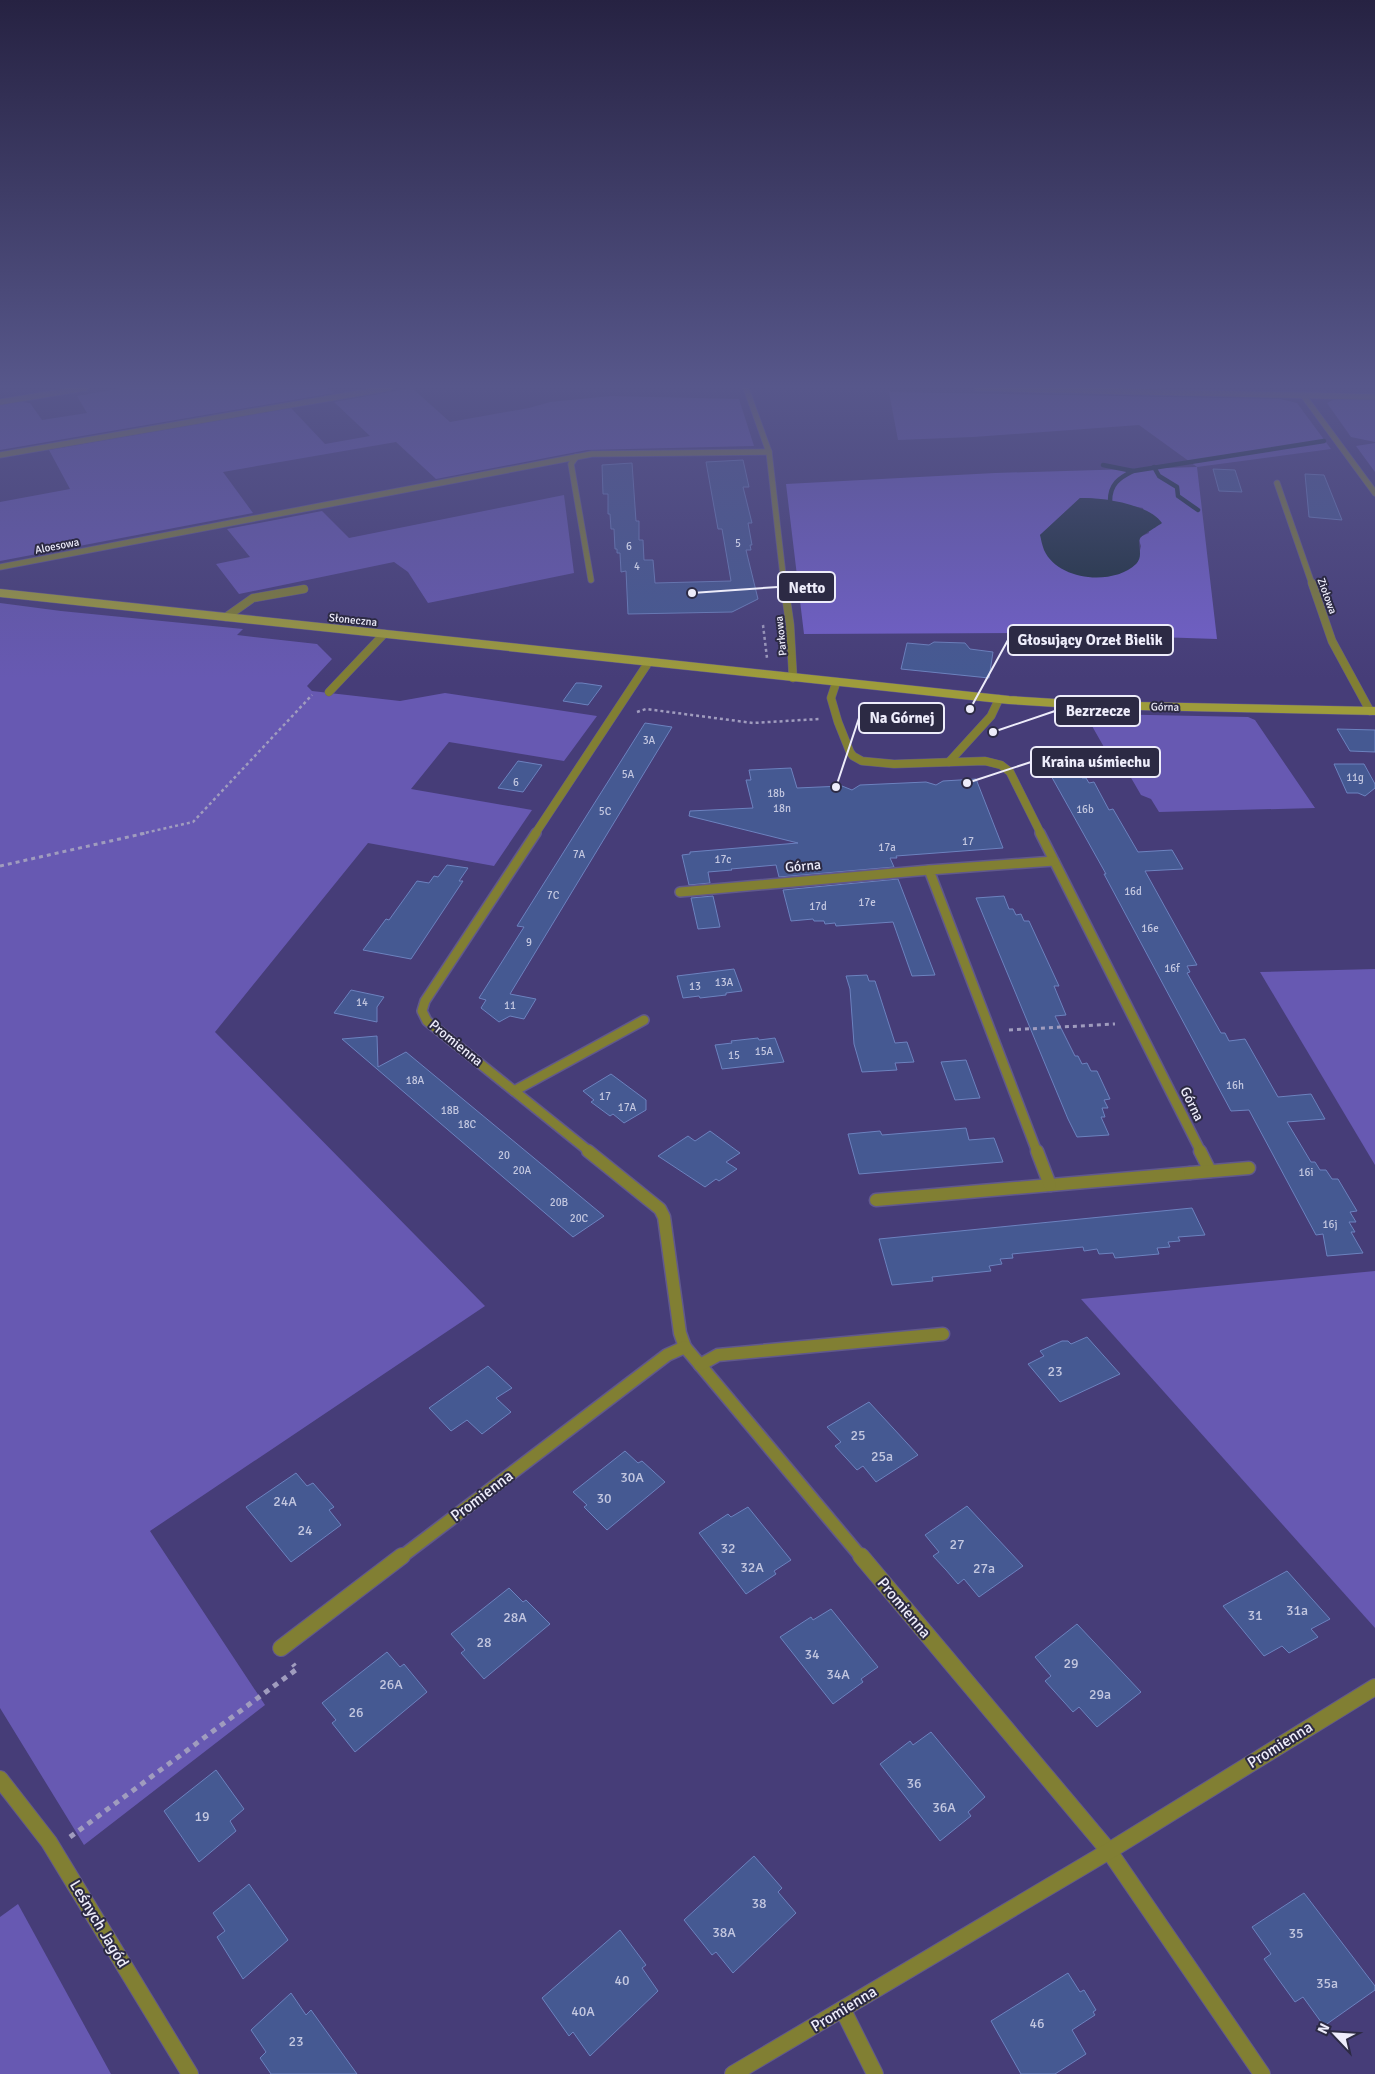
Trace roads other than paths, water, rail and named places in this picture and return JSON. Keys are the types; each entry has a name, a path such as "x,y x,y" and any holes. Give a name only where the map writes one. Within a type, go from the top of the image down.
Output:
{"street":[{"name":"Aloesowa","path":"0,566 429,485"},
{"path":"575,485 591,580"},
{"name":"Parkowa","path":"772,485 790,625 793,678"},
{"name":"Ziołowa","path":"1277,485 1332,640 1373,711"},
{"path":"226,617 253,598 304,588"},
{"name":"Słoneczna","path":"0,593 703,668"},
{"path":"330,692 384,634"},
{"name":"Promienna","path":"648,663 422,1008 422,1015 660,1209 664,1217 680,1333 685,1347 1109,1851 1262,2074"},
{"name":"Górna","path":"703,668 999,700 1095,705 1373,711"},
{"name":"Górna","path":"836,683 831,698 832,702 850,751 856,758 868,763 883,764 988,761 1001,765 1008,770 1210,1171"},
{"path":"949,762 992,716 999,700"},
{"name":"Górna","path":"680,892 1054,861"},
{"path":"929,870 1050,1185"},
{"path":"514,1090 644,1020"},
{"path":"876,1200 1249,1168"},
{"path":"700,1365 718,1355 943,1334"},
{"name":"Promienna","path":"282,1648 667,1355 685,1347"},
{"name":"Promienna","path":"733,2074 1109,1851 1375,1687"},
{"name":"Leśnych Jagód","path":"0,1779 53,1850 190,2074"},
{"path":"843,2010 875,2074"}],"water":[{"path":"1080,498 1112,500 1136,506 1156,516 1162,523 1140,538 1140,558 1136,564 1126,571 1114,575 1087,577 1073,574 1051,560 1044,550 1040,535"}],"waterway":[{"path":"1110,501 1110,495 1115,485"},
{"path":"1173,485 1177,487 1178,496 1198,510"}],"place":[{"name":"Netto","path":"692,593"},
{"name":"Głosujący Orzeł Bielik","path":"970,709"},
{"name":"Bezrzecze","path":"993,732"},
{"name":"Kraina uśmiechu","path":"967,783"},
{"name":"Na Górnej","path":"836,787"}]}
